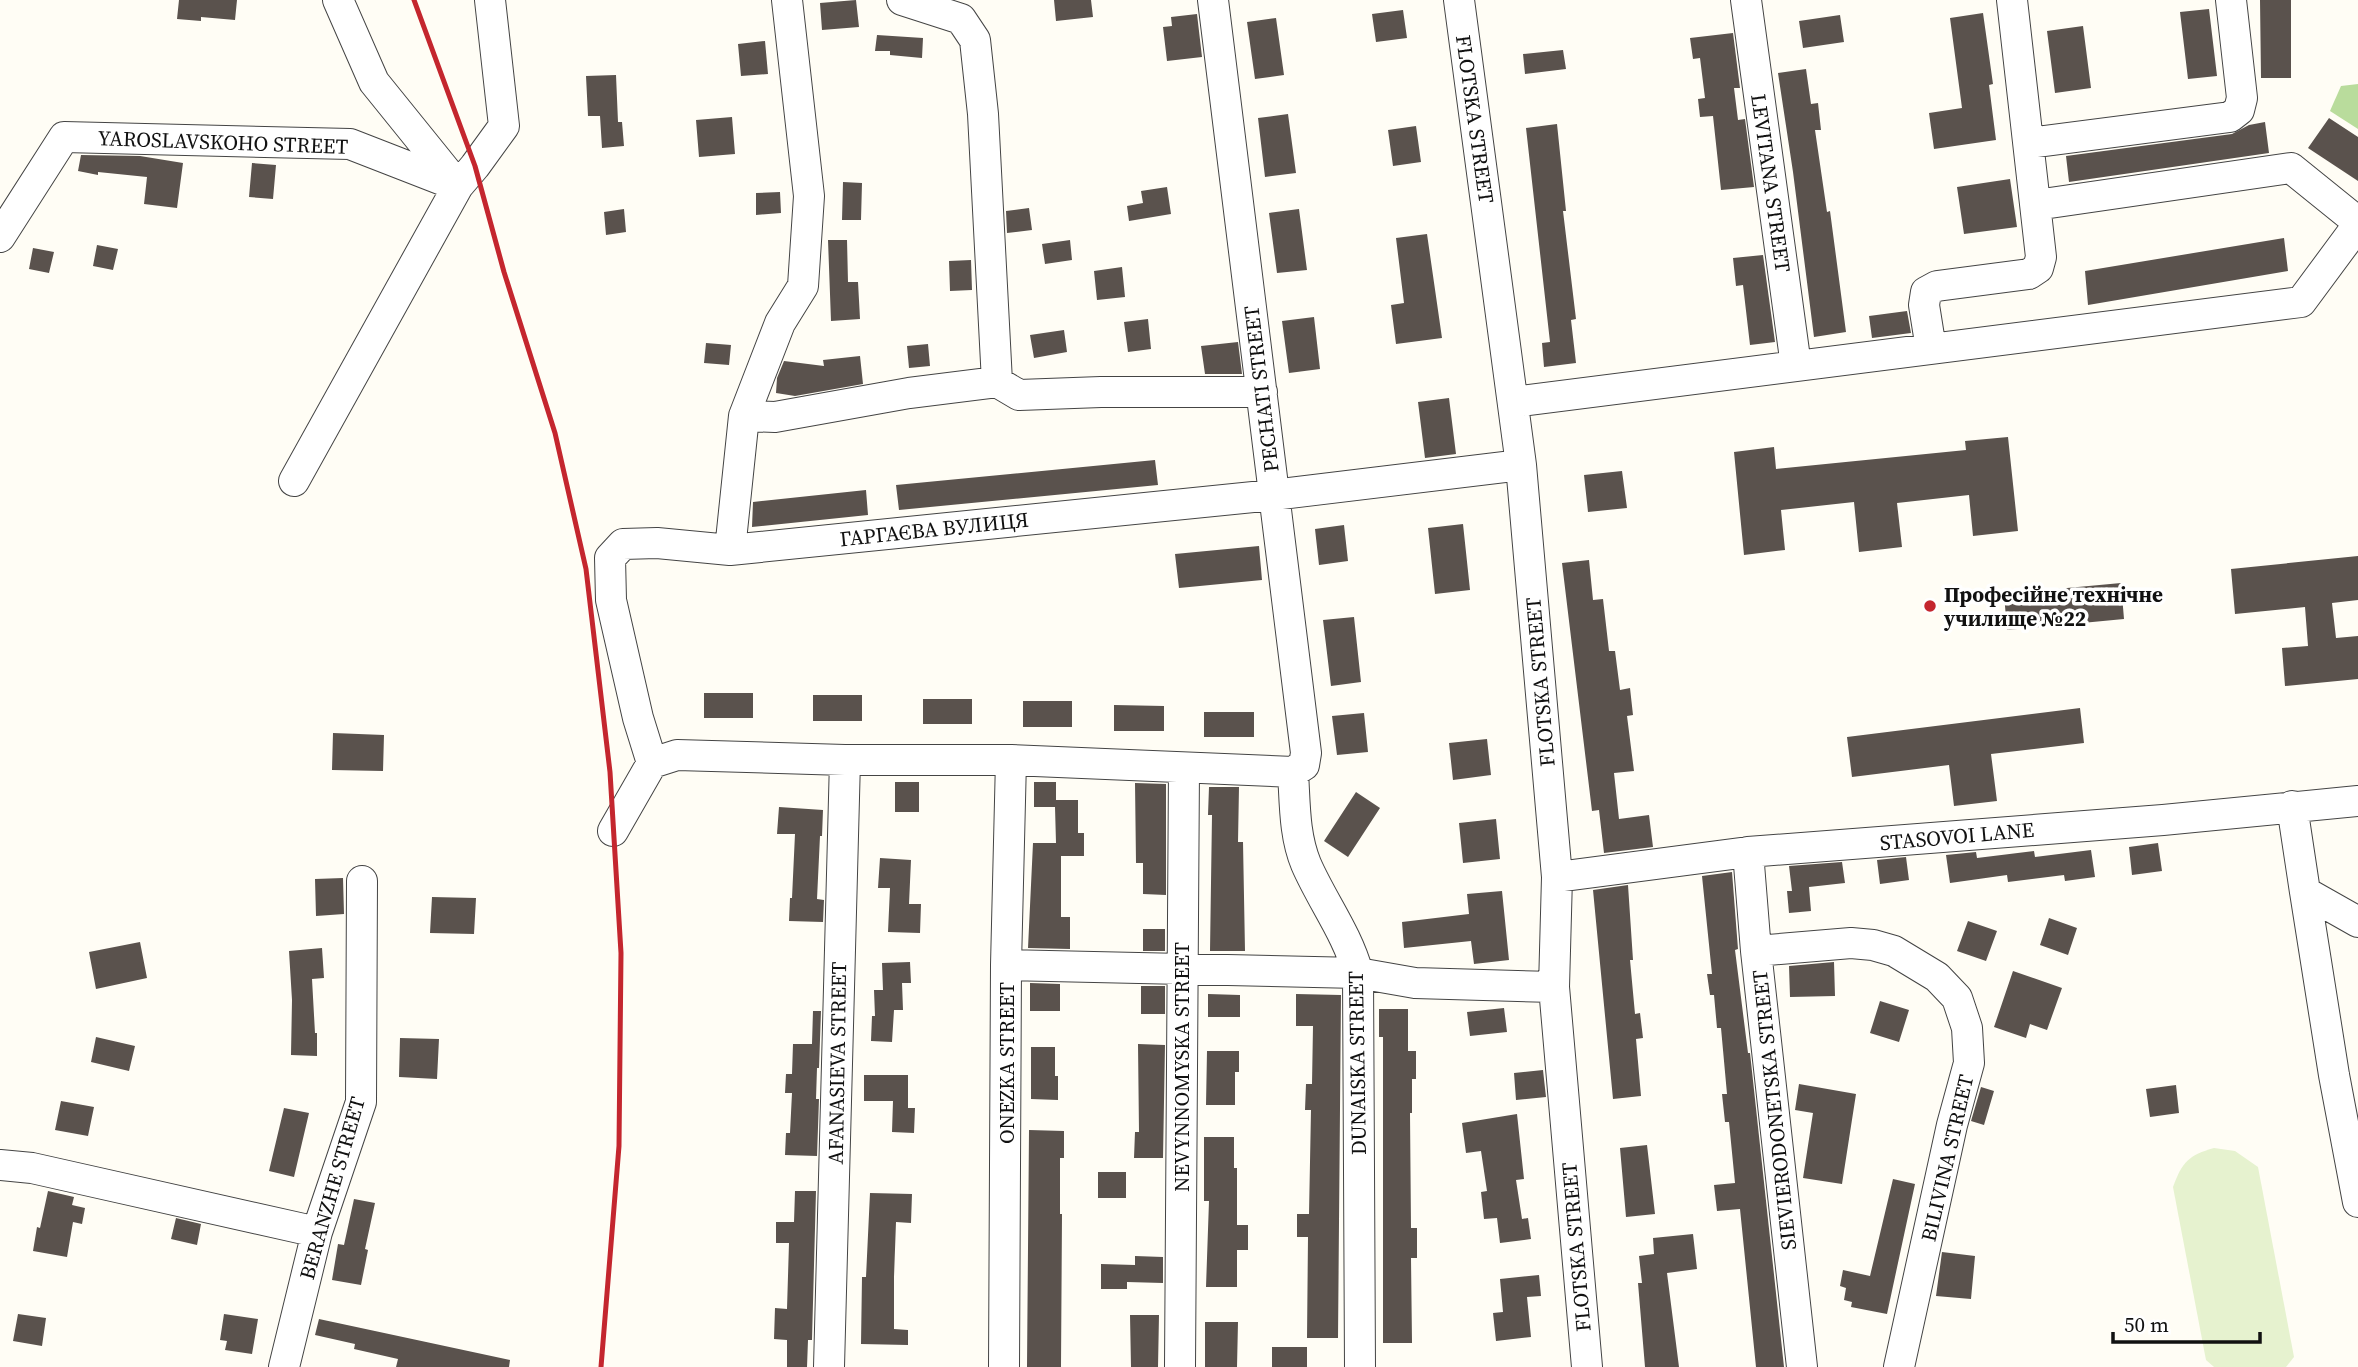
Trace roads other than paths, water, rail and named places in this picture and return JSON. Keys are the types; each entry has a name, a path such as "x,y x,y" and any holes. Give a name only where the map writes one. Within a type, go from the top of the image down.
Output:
{"street":[{"path":"338,0 374,82 458,186"},
{"path":"294,481 458,186 504,126 490,0"},
{"path":"730,550 744,416 780,323 803,286 808,196 787,0"},
{"path":"901,0 961,19 975,40 983,114 997,382"},
{"name":"PECHATI STREET","path":"1213,0 1306,752 1304,765 1293,772"},
{"name":"FLOTSKA STREET","path":"1459,0 1521,465 1558,877 1554,987 1587,1367"},
{"name":"LEVITANA STREET","path":"1746,0 1796,366"},
{"path":"1931,349 1924,305 1926,292 1937,286 2029,274 2038,268 2041,257 2012,0"},
{"path":"2030,143 2230,117 2239,110 2242,98 2231,0"},
{"name":"YAROSLAVSKOHO STREET","path":"0,237 64,137 350,145 458,186"},
{"path":"1513,402 2301,302 2358,223 2291,168 2036,205"},
{"path":"744,416 775,417 909,393 997,382 1019,395 1101,391 1262,392"},
{"name":"ГАРГАЄВА ВУЛИЦЯ","path":"652,763 638,718 611,600 610,558 623,544 657,543 730,550 1273,495 1521,465"},
{"path":"613,831 652,763 677,755 845,760 1011,760 1293,772"},
{"name":"AFANASIEVA STREET","path":"829,1367 845,760"},
{"name":"ONEZKA STREET","path":"1004,1367 1006,965 1011,760"},
{"name":"NEVYNNOMYSKA STREET","path":"1180,1367 1184,768"},
{"name":"DUNAISKA STREET","path":"1293,772 1297,832 1306,863 1352,949 1358,973 1360,1367"},
{"name":"STASOVOI LANE","path":"1558,877 1748,852 2162,820 2358,801"},
{"path":"2292,806 2305,891 2346,1082 2358,1202"},
{"name":"SIEVIERODONETSKA STREET","path":"1748,852 1756,951 1802,1367"},
{"name":"BERANZHE STREET","path":"284,1367 317,1232 361,1102 362,881"},
{"path":"2305,891 2358,922"},
{"name":"BILIVINA STREET","path":"1756,951 1851,943 1894,951 1937,977 1957,998 1964,1018 1969,1063 1952,1125 1899,1367"},
{"path":"1006,965 1358,973 1415,983 1554,987"},
{"path":"0,1165 32,1168 317,1232"}],"railway":[{"path":"414,0 475,166 504,272 555,433 586,569 610,772 621,953 619,1146 601,1367"}],"place":[{"name":"Професійне технічне училище №22","path":"1930,606"}]}
